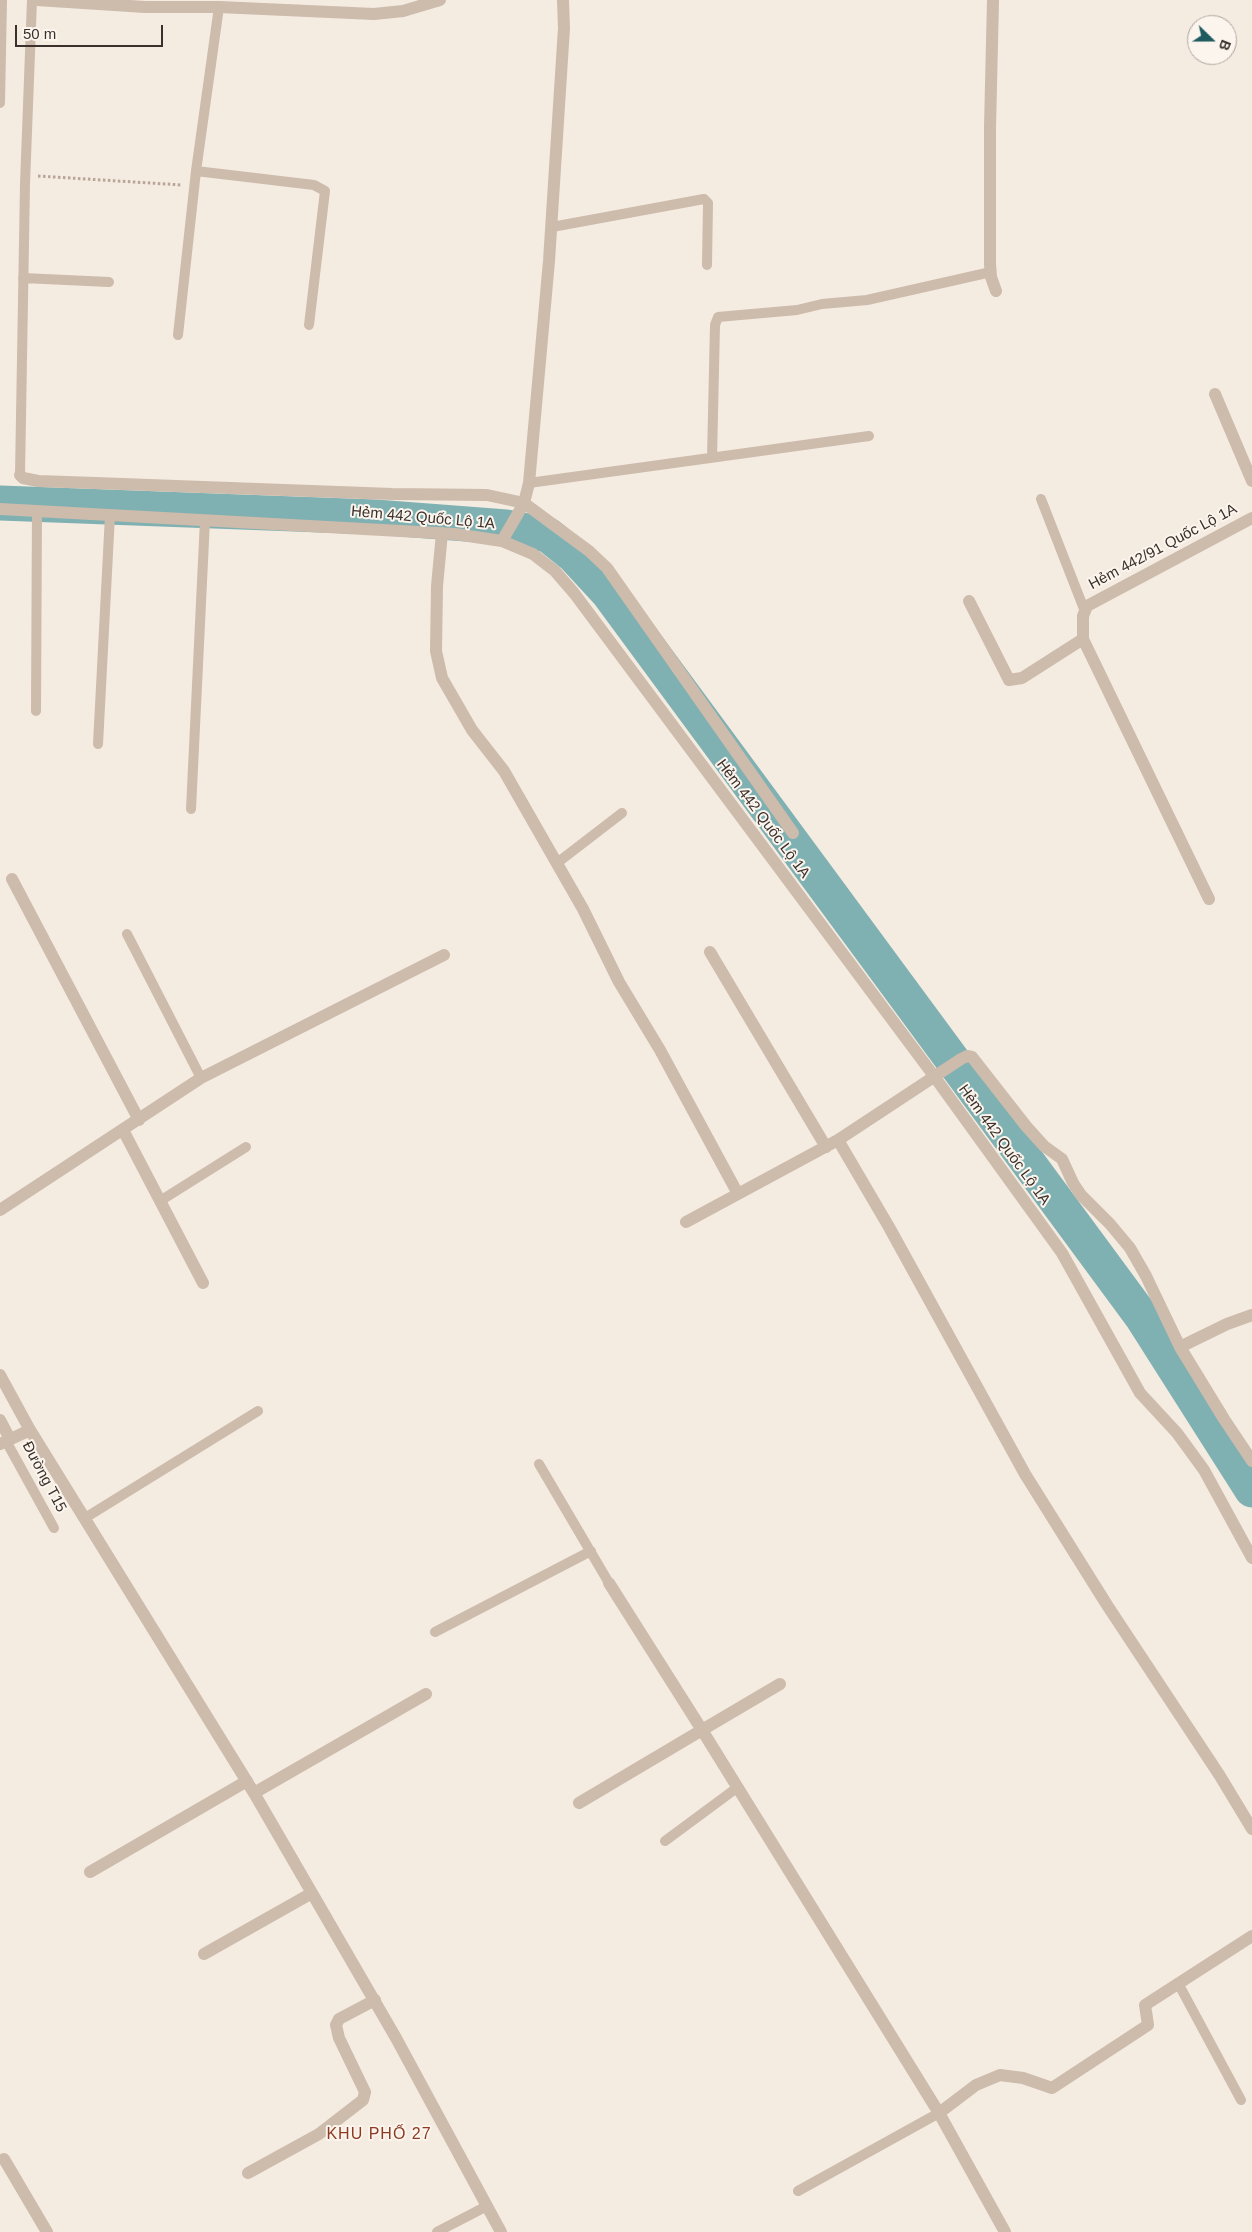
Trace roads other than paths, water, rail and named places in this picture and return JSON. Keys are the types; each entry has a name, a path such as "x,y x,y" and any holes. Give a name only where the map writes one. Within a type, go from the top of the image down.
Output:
{"street":[{"path":"37,0 219,7 308,6 374,14 403,11 418,3 440,0"},
{"path":"507,532 524,504 529,483 552,227 564,28 563,0"},
{"path":"993,0 990,128 991,272 996,290"},
{"path":"1215,394 1252,481"},
{"path":"20,475 27,479 95,483 392,494 487,495 524,504 582,545 607,568 793,833"},
{"name":"Hẻm 442 Quốc Lộ 1A","path":"0,509 442,533 507,532 555,571 574,593 936,1075 1062,1252 1140,1393 1177,1433 1204,1470 1252,1558"},
{"name":"Hẻm 442/91 Quốc Lộ 1A","path":"1083,640 1084,609 1097,600 1252,518"},
{"path":"442,533 437,586 436,650 442,678 472,730 504,771 583,908 619,982 660,1050 738,1194"},
{"path":"969,601 1009,680 1022,678 1083,640 1208,899"},
{"path":"12,879 139,1120"},
{"path":"710,952 826,1147"},
{"path":"0,1210 202,1078 444,955"},
{"path":"686,1222 838,1140 967,1056 976,1060 1026,1126 1044,1146 1062,1159 1081,1195 1110,1224 1130,1248 1146,1276 1180,1347 1252,1462"},
{"path":"123,1130 203,1283"},
{"path":"838,1140 889,1227 1025,1474 1107,1605 1220,1776 1252,1829"},
{"path":"1180,1347 1228,1324 1252,1315"},
{"path":"0,1375 30,1430 247,1781 312,1892 375,2000 501,2232"},
{"path":"0,1420 5,1441"},
{"name":"Đường T15","path":"5,1441 30,1430"},
{"path":"609,1583 738,1787 939,2113 1005,2232"},
{"path":"579,1803 780,1684"},
{"path":"254,1793 426,1694"},
{"path":"90,1872 247,1781"},
{"path":"204,1954 312,1892"},
{"path":"939,2113 976,2085 1000,2076 1023,2078 1052,2088 1148,2025 1145,2005 1252,1936"},
{"path":"248,2173 319,2134 363,2100 365,2092 339,2038 336,2025 339,2019 375,2000"},
{"path":"4,2159 47,2232"}],"lane":[{"path":"0,103 2,0"},
{"path":"20,475 25,176 32,0"},
{"path":"178,335 196,171 219,7"},
{"path":"196,171 314,185 325,191 309,325"},
{"path":"552,227 704,199 708,203 707,266"},
{"path":"712,458 715,325 718,317 797,310 822,304 867,300 991,272"},
{"path":"23,278 109,282"},
{"path":"529,483 869,436"},
{"path":"1041,500 1084,609"},
{"path":"36,711 37,511"},
{"path":"98,744 110,515"},
{"path":"191,809 205,520"},
{"path":"557,863 622,813"},
{"path":"127,934 202,1078"},
{"path":"160,1201 246,1147"},
{"path":"85,1518 258,1411"},
{"name":"Đường T15","path":"5,1441 54,1528"},
{"path":"539,1464 609,1583"},
{"path":"435,1632 590,1551"},
{"path":"665,1841 738,1787"},
{"path":"1178,1983 1241,2100"},
{"path":"798,2191 939,2113"},
{"path":"437,2232 487,2206"}],"waterway":[{"path":"0,503 375,517 506,527 548,535 573,555 609,594 1142,1317 1252,1490"}],"district":[{"name":"KHU PHỐ 27","path":"379,2135"}]}
